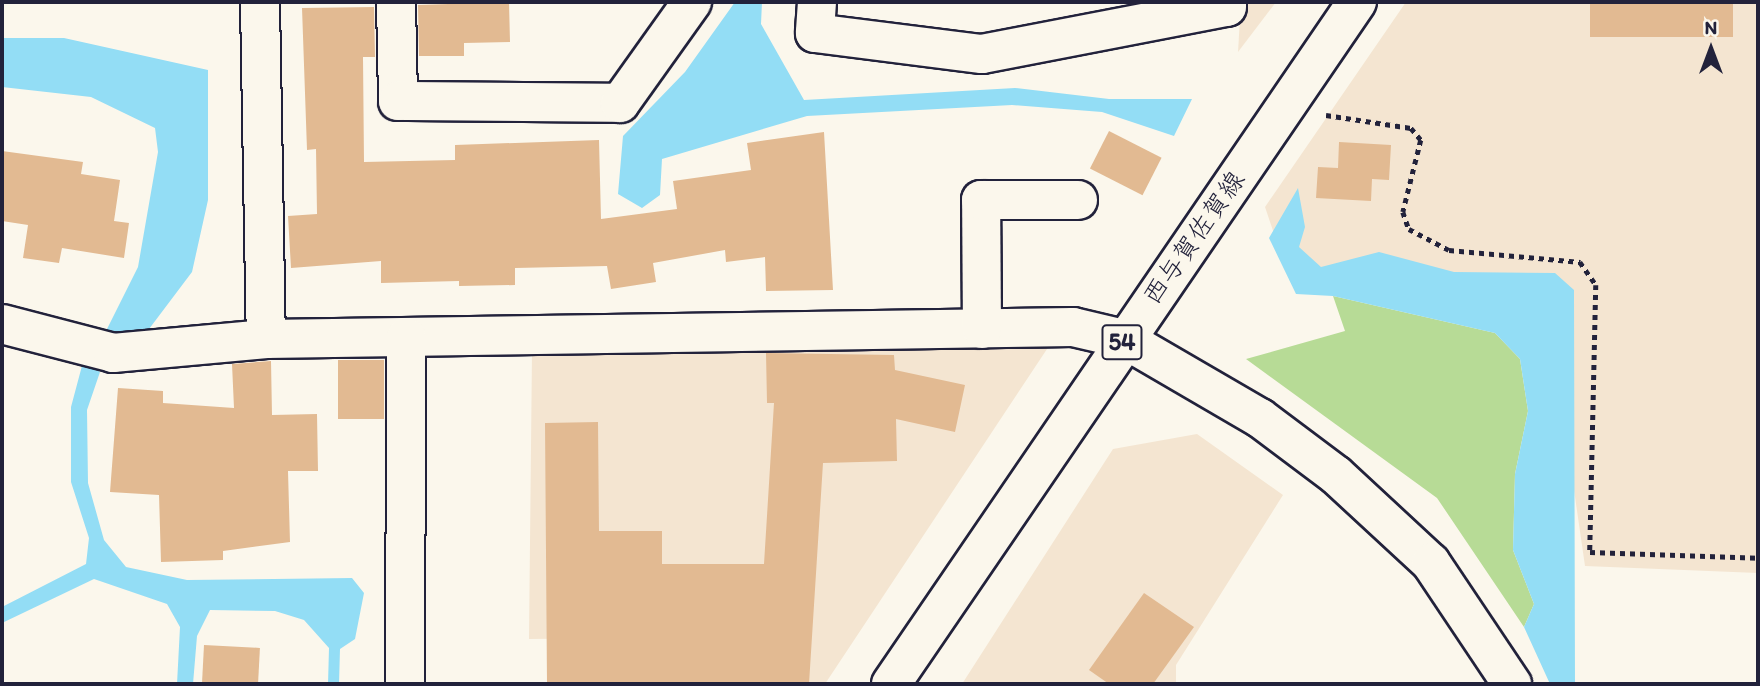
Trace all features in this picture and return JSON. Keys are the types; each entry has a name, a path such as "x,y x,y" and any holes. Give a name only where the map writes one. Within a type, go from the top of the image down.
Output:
{"street":[{"path":"260,2 266,339"},
{"path":"396,2 398,101 620,103 692,2"},
{"path":"817,2 815,33 982,54 1227,7 1227,2"},
{"name":"西与賀佐賀線","path":"891,684 1124,339 1357,2"},
{"path":"982,329 981,200 1078,200"},
{"path":"2,324 113,353 266,339 1073,327 1124,339 1260,418 1336,475 1431,563 1512,684"},
{"path":"405,337 405,684"}],"path":[{"path":"1293,95 1336,121 1411,128 1421,140 1403,212 1409,229 1449,250 1580,261 1596,285 1590,552 1758,558"}],"shaded area":[{"path":"1241,2 1276,2 1238,52"},
{"path":"1406,2 1758,2 1758,573 1585,566 1546,296 1290,281 1265,207"},
{"path":"1051,343 825,684 747,684 746,637 529,639 532,351"},
{"path":"1197,434 1283,495 1176,665 1176,684 962,684 1113,449"}],"green space":[{"path":"1333,296 1495,333 1520,359 1528,411 1515,474 1513,550 1534,604 1524,627 1437,498 1246,359 1345,331"}],"water":[{"path":"735,2 762,2 761,24 804,100 1015,88 1109,99 1192,99 1174,136 1102,112 1012,105 807,116 662,159 660,195 642,208 618,194 623,136 685,72"},
{"path":"2,38 64,38 208,70 208,200 192,272 143,337 106,331 138,267 158,152 155,128 91,97 2,87"},
{"path":"1298,188 1305,227 1299,247 1321,267 1379,252 1454,272 1555,273 1574,290 1575,684 1550,684 1524,627 1534,604 1513,550 1515,474 1528,411 1520,359 1495,333 1333,296 1296,294 1269,238"},
{"path":"83,362 100,372 87,410 88,483 104,540 126,567 187,580 352,578 364,593 355,639 340,649 339,684 328,684 329,648 304,620 275,611 210,610 197,636 193,684 177,684 180,627 167,604 94,579 2,623 2,607 86,564 89,538 71,482 71,407"}],"building":[{"path":"509,2 510,42 464,43 464,56 419,56 418,5"},
{"path":"1590,2 1733,2 1733,37 1590,37"},
{"path":"374,7 375,57 363,57 364,162 455,160 455,145 599,140 601,219 677,209 673,181 751,170 747,143 824,132 833,290 766,291 765,257 726,262 725,250 653,263 656,282 611,289 607,266 515,268 515,285 459,286 459,281 381,283 381,261 291,268 288,216 317,214 316,149 307,150 302,8"},
{"path":"1109,131 1162,158 1143,195 1090,168"},
{"path":"1339,142 1391,145 1389,180 1372,179 1371,201 1316,198 1318,167 1338,168"},
{"path":"2,151 83,162 81,174 120,180 114,221 129,223 124,258 62,248 59,263 23,258 28,225 2,221"},
{"path":"766,353 894,355 895,370 965,385 955,432 896,419 897,461 823,463 809,684 547,684 545,423 598,422 599,531 662,531 662,564 764,564 774,403 767,403"},
{"path":"338,360 384,360 384,419 338,419"},
{"path":"271,361 272,415 317,414 318,471 288,471 290,542 223,551 223,560 161,562 159,495 110,492 118,388 163,391 163,403 234,408 232,364"},
{"path":"1144,593 1194,627 1153,684 1109,684 1089,670"},
{"path":"204,645 260,648 258,684 202,684"}]}
